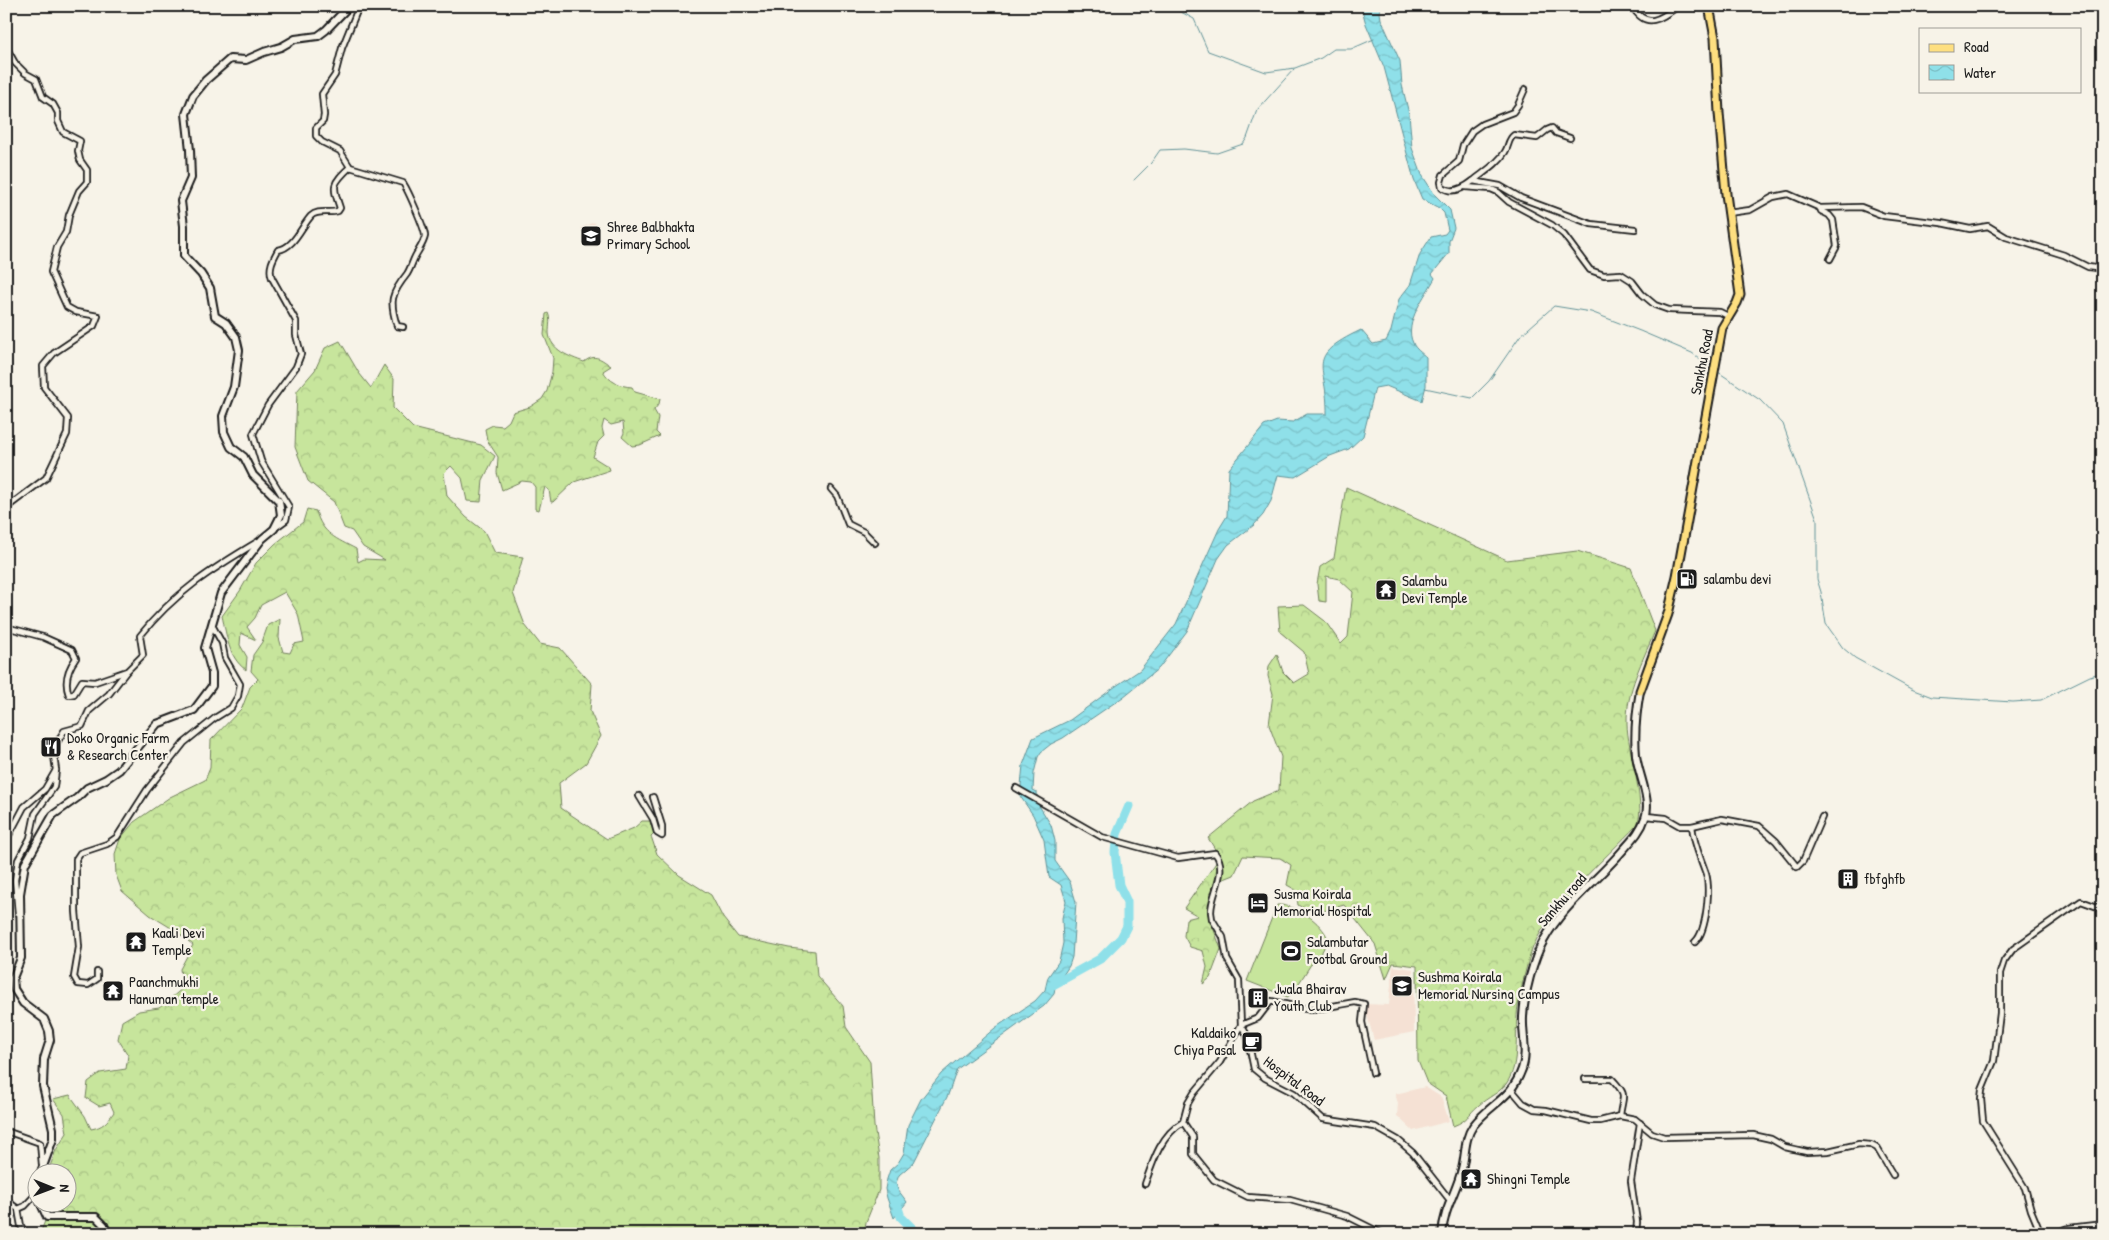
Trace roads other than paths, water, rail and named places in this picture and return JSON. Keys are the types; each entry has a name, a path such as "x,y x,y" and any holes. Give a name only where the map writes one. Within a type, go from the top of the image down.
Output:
{"main road":[{"name":"Sankhu Road","path":"1640,691 1668,614 1677,576 1722,328 1740,295 1728,213 1719,113 1716,38 1709,6"}],"street":[{"path":"274,529 281,515 279,500 253,475 244,457 231,447 224,432 222,416 234,386 239,350 236,337 226,323 215,316 210,288 201,274 184,256 184,226 180,201 191,178 186,114 193,96 206,80 230,59 246,60 281,47 295,39 318,36 349,6"},
{"path":"359,6 342,48 335,75 322,94 324,116 323,121 316,128 316,136 322,142 340,151 350,167 403,183 424,228 425,236 422,244 408,272 398,283 392,297 392,310 397,326 403,327"},
{"path":"1632,6 1644,18 1654,21 1662,19 1678,6"},
{"path":"6,47 15,63 24,73 36,80 44,97 53,104 63,132 80,140 78,151 80,160 87,170 87,182 79,191 69,215 66,232 57,247 51,272 67,307 76,312 98,316 94,326 54,353 42,366 44,386 68,418 67,434 46,478 6,508"},
{"path":"1525,89 1518,105 1512,112 1482,124 1472,131 1461,150 1459,161 1443,175 1441,182 1444,189 1452,190 1465,187 1491,189 1498,192 1515,206 1552,225 1564,235 1590,270 1604,274 1621,274 1632,281 1642,294 1655,305 1669,310 1720,312 1728,316"},
{"path":"1465,187 1493,166 1505,152 1511,137 1514,135 1537,138 1552,128 1556,133 1570,138"},
{"path":"21,925 16,902 15,880 18,860 30,838 35,814 54,787 56,770 53,749 64,731 82,726 90,711 109,694 127,671 143,655 140,636 179,594 221,563 262,539 286,520 289,507 261,461 253,434 268,405 296,367 301,354 296,335 296,321 272,278 270,273 271,265 278,250 284,249 291,243 310,216 316,213 338,211 340,208 334,184 350,167"},
{"path":"1473,181 1500,186 1521,198 1591,224 1635,229"},
{"path":"1728,213 1750,210 1764,201 1783,194 1794,196 1820,208 1821,211 1831,216 1837,246 1830,259"},
{"path":"1820,208 1861,207 1884,216 1941,223 1970,229 1988,226 2006,237 2064,255 2088,266 2103,269"},
{"path":"831,489 837,496 848,524 864,532 875,543"},
{"path":"45,1162 53,1139 53,1130 43,1086 44,1059 50,1040 49,1031 44,1019 23,1002 14,989 13,978 21,958 20,894 25,864 53,815 77,798 86,788 106,779 119,770 157,724 194,710 212,686 212,673 205,648 221,593 262,539"},
{"path":"97,972 97,979 88,985 78,984 74,977 79,947 76,911 76,859 80,853 107,844 117,837 147,790 184,743 215,718 231,708 238,696 240,684 225,658 222,643 211,624"},
{"path":"6,626 72,650 76,658 70,667 66,688 69,695 74,694 82,681 95,682 127,671"},
{"path":"1640,691 1634,729 1637,758 1646,801 1646,816 1666,818 1680,826 1692,826 1722,818 1759,826 1776,841 1797,867 1803,861 1822,816"},
{"path":"6,841 24,807 45,789 56,770"},
{"name":"Hospital Road","path":"1016,788 1039,800 1074,823 1110,840 1178,858 1211,852 1217,855 1220,864 1220,876 1211,912 1212,919 1223,937 1227,958 1239,980 1241,1025 1247,1035 1252,1064 1257,1072 1294,1093 1323,1119 1375,1127 1398,1140 1413,1153 1449,1199"},
{"path":"639,796 653,819 657,833 662,836 662,826 653,797"},
{"name":"Sankhu road","path":"1442,1234 1449,1199 1462,1167 1465,1144 1469,1132 1480,1118 1512,1090 1523,1066 1525,1052 1522,1017 1525,998 1544,941 1563,914 1640,830 1646,816"},
{"path":"1692,826 1694,844 1707,879 1704,926 1695,942"},
{"path":"2041,1234 2031,1210 2026,1188 1987,1127 1982,1114 1982,1090 1994,1062 2000,1013 2000,973 2004,961 2012,949 2081,901 2103,909"},
{"path":"1144,1184 1160,1146 1168,1134 1183,1122 1188,1103 1220,1062 1241,1025 1258,1018 1272,1001 1311,1010 1355,1002 1364,1004 1362,1022 1373,1073"},
{"path":"1585,1079 1612,1079 1622,1090 1624,1096 1620,1116"},
{"path":"1512,1090 1523,1104 1534,1109 1559,1112 1591,1121 1600,1121 1620,1116 1635,1119 1652,1133 1664,1138 1753,1135 1771,1139 1785,1147 1807,1152 1828,1151 1859,1144 1871,1145 1877,1148 1893,1174"},
{"path":"1183,1122 1192,1137 1193,1154 1214,1180 1248,1196 1290,1200 1347,1216 1383,1234"},
{"path":"1636,1234 1637,1222 1631,1181 1640,1123"},
{"path":"6,1132 40,1143 41,1162"},
{"path":"6,1200 18,1209 21,1226 26,1234"},
{"path":"18,1209 28,1203"},
{"path":"44,1212 46,1216 96,1217 104,1225 108,1234"},
{"path":"2052,1234 2069,1228 2103,1224"}],"water":[{"path":"1361,6 1379,6 1381,19 1400,61 1402,85 1409,114 1412,148 1422,175 1435,195 1450,210 1454,228 1449,241 1449,253 1432,274 1435,278 1417,309 1411,327 1414,345 1426,357 1426,386 1422,401 1386,386 1375,388 1363,436 1349,449 1330,456 1295,477 1278,475 1271,501 1263,515 1254,525 1228,545 1218,559 1187,631 1159,668 1123,697 1041,752 1034,773 1033,790 1037,792 1038,804 1051,825 1055,841 1055,861 1070,882 1076,902 1072,957 1069,966 1055,987 1054,994 1044,1006 957,1069 948,1095 914,1162 899,1175 896,1183 898,1190 907,1202 894,1218 885,1189 887,1179 890,1170 898,1163 904,1153 908,1125 921,1099 949,1067 995,1028 1035,1001 1045,990 1048,977 1059,961 1063,943 1062,918 1066,901 1061,885 1049,877 1044,840 1033,815 1020,796 1023,765 1033,738 1070,720 1140,670 1176,624 1219,529 1227,516 1229,469 1264,426 1277,421 1293,422 1307,414 1327,414 1322,364 1325,356 1331,348 1361,330 1373,344 1386,341 1391,331 1399,299 1410,285 1420,254 1431,237 1445,234 1448,230 1444,213 1439,208 1422,199 1414,180 1384,67 1366,24"}],"waterway":[{"path":"1170,6 1194,19 1208,51 1266,72 1295,68 1321,58 1334,49 1351,49 1374,39"},
{"path":"1134,180 1151,163 1160,150 1184,149 1217,153 1243,144 1257,110 1294,69"},
{"path":"1425,388 1472,398 1489,381 1520,336 1554,306 1591,312 1640,331 1692,353 1713,368"},
{"path":"1718,372 1760,400 1783,424 1817,519 1817,579 1826,624 1843,648 1855,658 1911,689 1932,697 2013,702 2041,700 2090,676 2103,672"},
{"path":"1051,986 1100,959 1121,938 1127,926 1127,902 1119,885 1115,852 1117,834 1129,806"},
{"path":"896,1201 901,1217 918,1234"}],"place":[{"name":"Shree Balbhakta Primary School","path":"591,236"},
{"name":"salambu devi","path":"1687,579"},
{"name":"Salambu Devi Temple","path":"1386,590"},
{"name":"Doko Organic Farm & Research Center","path":"51,747"},
{"name":"fbfghfb","path":"1848,879"},
{"name":"Susma Koirala Memorial Hospital","path":"1258,903"},
{"name":"Kaali Devi Temple","path":"136,942"},
{"name":"Salambutar Footbal Ground","path":"1291,951"},
{"name":"Sushma Koirala Memorial Nursing Campus","path":"1402,986"},
{"name":"Paanchmukhi Hanuman temple","path":"113,991"},
{"name":"Jwala Bhairav Youth Club","path":"1258,998"},
{"name":"Kaldaiko Chiya Pasal","path":"1252,1042"},
{"name":"Shingni Temple","path":"1471,1179"}]}
